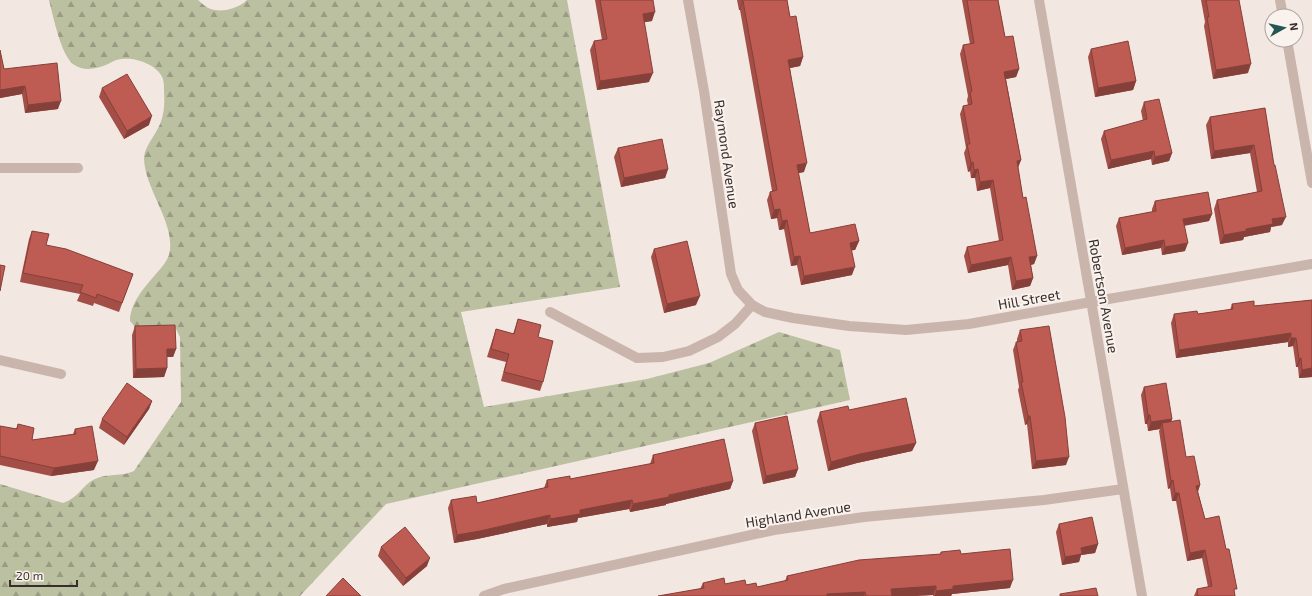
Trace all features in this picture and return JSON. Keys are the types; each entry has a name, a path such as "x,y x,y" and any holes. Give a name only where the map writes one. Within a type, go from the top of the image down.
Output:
{"street":[{"name":"Raymond Avenue","path":"688,0 704,91 731,274 738,290 752,305"},
{"name":"Robertson Avenue","path":"1039,0 1142,596"},
{"path":"1288,48 1312,183"},
{"path":"0,168 78,168"},
{"name":"Hill Street","path":"752,305 765,312 793,318 849,326 906,330 969,324 1312,264"},
{"path":"550,312 637,358 664,357 689,351 718,337 735,324 752,305"},
{"path":"0,360 61,374"},
{"name":"Highland Avenue","path":"484,596 504,589 774,530 864,517 1044,500 1123,489"}],"green space":[{"path":"49,0 198,0 206,7 215,10 225,10 240,5 247,0 567,0 620,287 461,312 484,407 647,379 709,363 779,332 840,350 850,400 386,504 300,596 0,596 0,484 63,503 73,498 87,484 95,479 134,471 181,402 180,337 176,329 169,327 135,327 130,321 132,308 138,296 163,265 169,255 169,232 149,183 144,159 146,148 159,127 162,117 164,102 163,79 152,66 134,59 118,60 104,66 90,69 77,67 69,59 61,44"}],"building":[{"path":"600,0 653,0 655,12 643,14 653,73 600,81 594,41 607,39"},
{"path":"742,0 787,0 790,17 796,16 803,57 788,60 807,163 797,165 810,233 855,224 859,241 850,243 855,267 804,276 800,256 794,257 787,220 782,221 780,209 774,210 770,192 777,190"},
{"path":"967,0 998,0 1005,37 1013,36 1019,69 1004,72 1021,160 1017,161 1023,198 1026,197 1037,256 1029,257 1033,278 1016,281 1011,257 971,265 967,247 1003,240 993,180 980,182 978,169 974,170 973,162 971,163 967,144 970,144 963,106 972,104 970,92 972,91 963,45 974,43"},
{"path":"1206,0 1239,0 1251,64 1216,70 1207,17 1209,17"},
{"path":"1128,41 1136,81 1098,88 1091,49"},
{"path":"0,50 4,69 57,63 61,101 28,105 25,86 0,90"},
{"path":"127,74 152,116 127,131 102,88"},
{"path":"1159,99 1172,153 1155,157 1154,151 1111,160 1104,131 1147,119 1144,102"},
{"path":"1265,108 1274,165 1286,217 1272,219 1273,224 1224,235 1217,200 1262,191 1254,145 1214,151 1210,117"},
{"path":"662,139 668,169 624,178 618,148"},
{"path":"1208,192 1212,214 1183,219 1188,243 1165,247 1164,240 1125,248 1119,218 1156,211 1155,201"},
{"path":"32,231 49,234 46,245 66,249 133,274 122,303 97,294 96,298 80,292 83,285 23,273"},
{"path":"687,241 700,296 667,304 654,249"},
{"path":"0,265 5,266 0,291"},
{"path":"1312,300 1312,368 1302,370 1301,358 1299,359 1296,338 1291,338 1291,333 1179,350 1174,314 1197,311 1198,314 1233,309 1232,304 1254,301 1254,306"},
{"path":"518,319 541,325 538,337 553,341 543,382 504,372 509,354 491,349 496,329 514,334"},
{"path":"175,325 176,349 167,349 167,368 136,369 135,326"},
{"path":"1049,326 1065,417 1069,457 1036,461 1030,416 1028,416 1021,382 1023,382 1016,342 1022,341 1020,330"},
{"path":"127,383 152,401 127,437 102,419"},
{"path":"1166,383 1172,419 1151,422 1150,415 1148,415 1144,387"},
{"path":"906,398 916,443 860,454 831,462 820,412 848,406 849,410"},
{"path":"787,416 798,469 766,476 755,423"},
{"path":"1180,420 1186,457 1194,456 1200,485 1196,486 1205,519 1219,516 1226,549 1229,549 1237,589 1234,589 1235,596 1198,596 1197,589 1212,586 1205,550 1190,553 1179,493 1175,493 1173,480 1171,481 1162,423"},
{"path":"18,424 34,428 32,440 76,434 75,429 92,426 98,461 54,468 0,456 0,426 17,429"},
{"path":"724,439 733,481 669,495 669,497 633,504 632,500 580,510 580,514 550,519 550,515 457,535 451,500 476,496 477,503 548,487 547,480 570,476 570,479 654,463 653,455"},
{"path":"1092,517 1098,544 1081,548 1082,554 1065,557 1059,524"},
{"path":"405,527 430,558 406,578 381,547"},
{"path":"1010,549 1013,580 953,586 953,589 936,591 936,586 891,589 892,596 866,596 865,592 827,594 827,596 658,596 704,588 703,583 724,578 725,584 745,580 746,585 756,583 757,587 788,580 787,576 859,560 941,554 941,552 960,550 961,554"},
{"path":"343,578 361,596 326,596"},
{"path":"1096,588 1098,596 1060,596 1060,594"}]}
